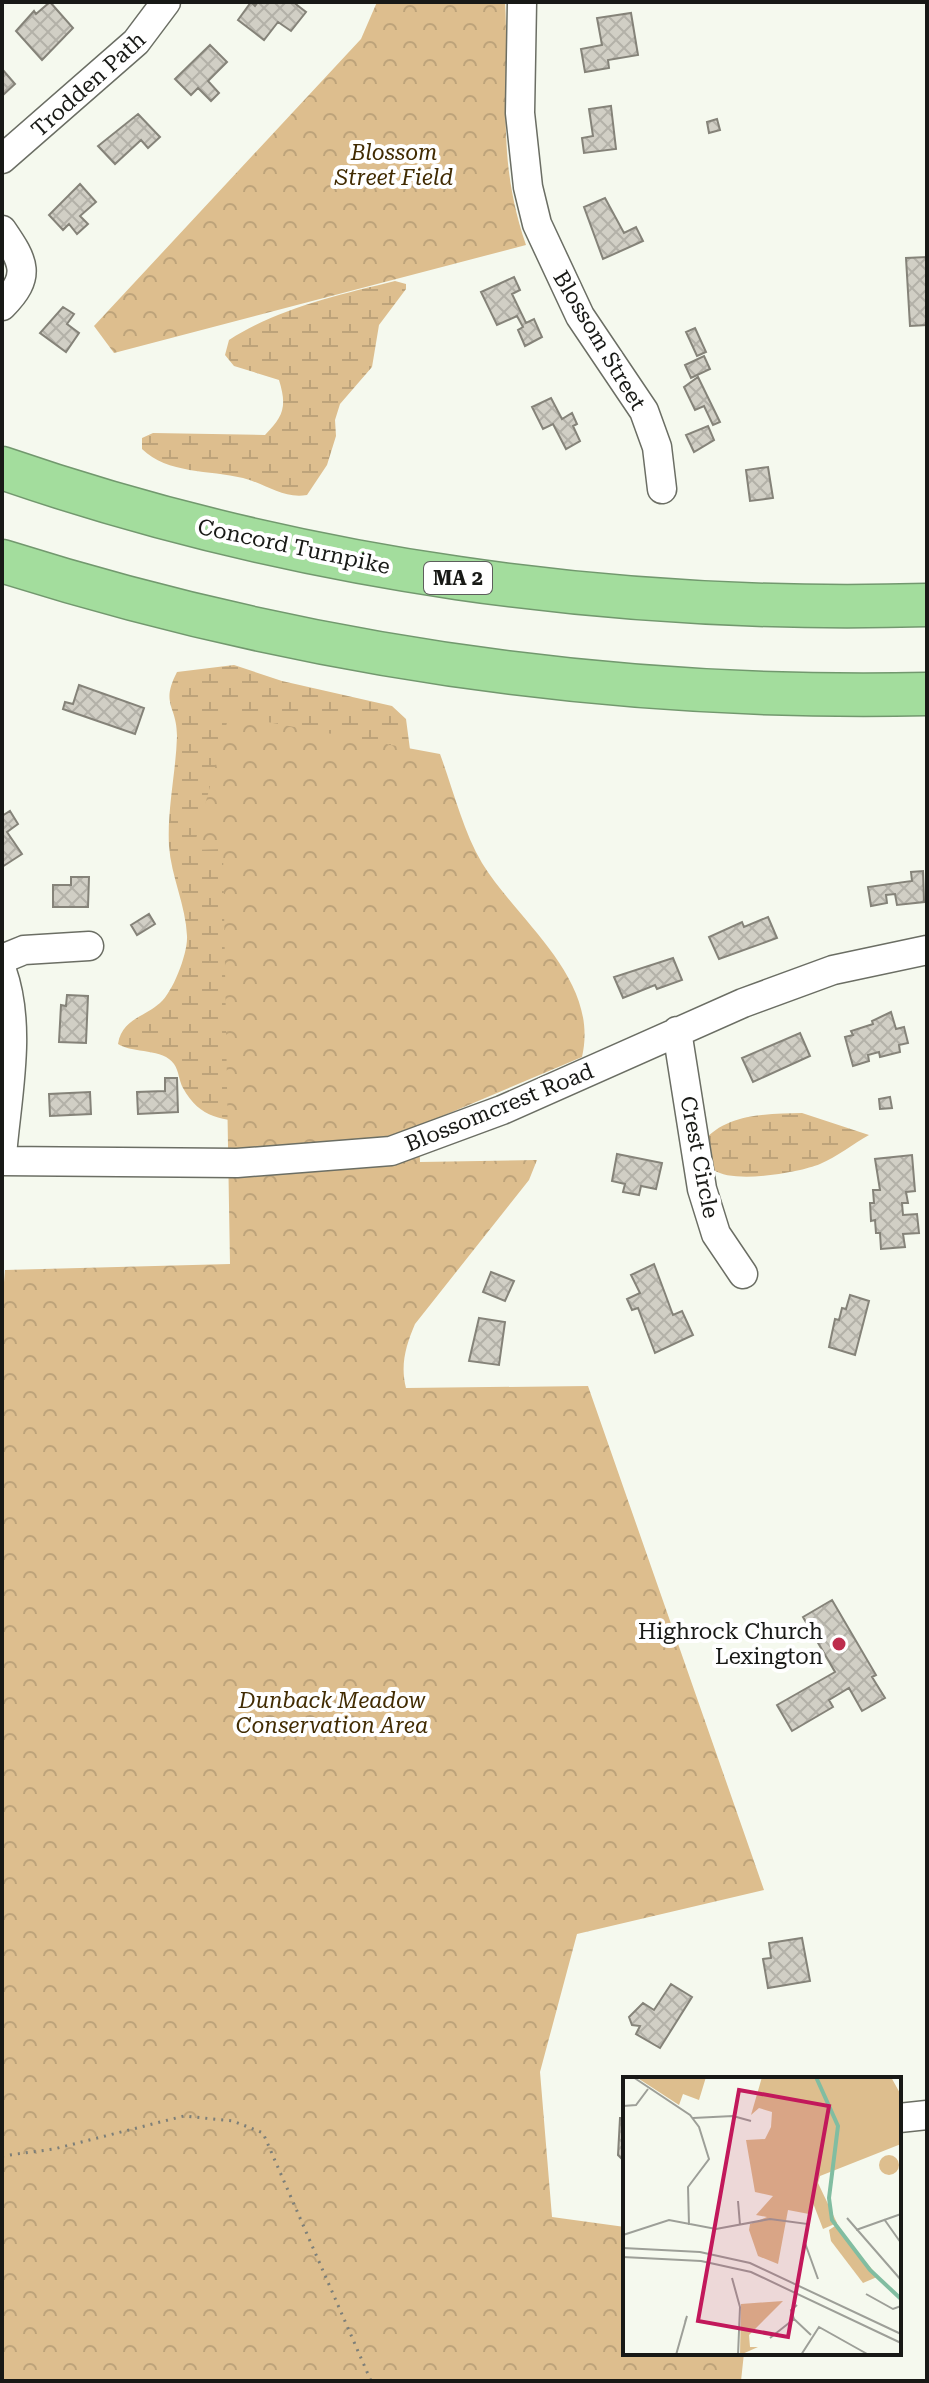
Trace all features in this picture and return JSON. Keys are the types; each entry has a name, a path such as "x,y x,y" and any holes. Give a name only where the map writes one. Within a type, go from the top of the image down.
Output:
{"highway":[{"name":"Concord Turnpike","path":"2,468 111,502 250,538 487,583 727,604 927,605"},
{"path":"2,561 243,627 447,666 549,680 721,693 927,694"}],"street":[{"name":"Trodden Path","path":"2,159 136,42 166,2"},
{"name":"Blossom Street","path":"522,2 520,113 526,177 537,224 580,316 644,411 657,447 662,489"},
{"path":"2,230 17,253 23,272 18,289 2,306"},
{"path":"2,959 24,950 89,946"},
{"name":"Blossomcrest Road","path":"2,1161 237,1163 391,1151 502,1110 677,1031 833,970 927,950"},
{"path":"2,971 11,997 12,1040 2,1155"},
{"name":"Crest Circle","path":"677,1031 702,1189 716,1234 743,1274"},
{"path":"901,2118 927,2115"}],"path":[{"path":"2,2156 54,2149 184,2116 233,2121 263,2133 371,2381"}],"green space":[{"name":"Blossom Street Field","path":"377,2 505,2 507,152 516,212 526,245 114,353 94,326 361,39"},
{"path":"395,281 406,284 406,289 379,325 372,367 340,404 335,420 336,436 327,465 307,495 290,495 243,478 176,467 142,449 142,438 153,433 265,435 282,410 279,380 234,366 225,355 229,340 288,311"},
{"path":"234,665 282,681 392,706 406,719 426,871 256,1123 223,1119 205,1112 190,1098 169,1059 118,1044 129,1024 165,998 179,972 187,943 169,846 177,736 170,699 172,683 177,672"},
{"name":"Dunback Meadow Conservation Area","path":"229,715 440,754 475,851 553,953 579,1002 584,1029 582,1057 419,1126 420,1162 537,1160 529,1180 415,1324 405,1355 404,1380 406,1388 588,1386 764,1890 577,1934 540,2072 552,2217 623,2227 623,2355 744,2355 741,2381 2,2381 2,1307 5,1270 230,1264 223,849 193,850"},
{"path":"802,1113 869,1135 820,1164 782,1174 750,1177 723,1174 706,1161 703,1142 723,1125 748,1117"}],"building":[{"path":"50,2 73,28 42,60 16,31 34,11 36,14"},
{"path":"251,2 255,6 258,2 293,2 306,12 291,31 278,22 264,40 238,20"},
{"path":"631,13 638,55 608,60 609,68 585,72 581,49 602,45 597,18"},
{"path":"210,45 227,62 208,81 219,93 211,101 198,88 191,95 175,79"},
{"path":"2,69 15,84 2,96"},
{"path":"611,106 616,149 584,153 582,138 593,136 589,109"},
{"path":"138,114 160,137 148,148 141,140 115,164 98,146"},
{"path":"717,119 720,130 709,133 707,122"},
{"path":"80,184 96,202 80,216 88,224 77,234 69,224 63,230 49,215"},
{"path":"605,198 624,233 636,227 643,241 603,259 584,207"},
{"path":"927,257 927,325 910,326 906,258"},
{"path":"514,277 520,290 512,294 526,323 534,319 542,337 525,346 518,330 523,327 517,316 497,325 481,292"},
{"path":"63,307 74,314 67,324 79,333 66,352 40,333"},
{"path":"695,328 706,352 697,356 686,332"},
{"path":"704,356 710,369 691,378 685,365"},
{"path":"698,377 720,422 713,425 704,406 695,410 684,387"},
{"path":"551,398 562,419 572,413 577,424 573,426 580,441 566,449 553,424 543,429 532,407"},
{"path":"708,426 714,440 694,452 686,435"},
{"path":"768,467 773,498 750,501 746,470"},
{"path":"79,685 144,708 135,734 63,709 65,702 73,704"},
{"path":"10,811 18,824 7,832 22,854 2,867 2,816"},
{"path":"923,871 924,902 897,905 895,894 886,895 887,903 871,906 868,887 912,881 911,872"},
{"path":"71,877 89,877 88,907 53,907 53,885 71,885"},
{"path":"149,914 155,924 137,935 131,925"},
{"path":"768,917 777,938 719,959 709,937 742,922 744,927"},
{"path":"673,958 682,980 657,989 655,985 623,998 614,977"},
{"path":"67,995 88,996 86,1043 59,1042 61,1005 66,1006"},
{"path":"891,1012 896,1029 904,1027 908,1043 899,1045 900,1052 880,1057 879,1052 868,1055 869,1061 853,1066 845,1037 853,1035 851,1031 873,1024 872,1021"},
{"path":"800,1033 810,1056 753,1082 742,1058"},
{"path":"165,1078 177,1078 178,1112 138,1114 137,1092 165,1091"},
{"path":"90,1092 91,1114 50,1116 49,1094"},
{"path":"890,1097 892,1108 880,1109 879,1099"},
{"path":"617,1154 662,1163 656,1189 641,1186 639,1195 623,1192 625,1184 612,1181"},
{"path":"912,1155 915,1191 906,1192 908,1203 902,1203 903,1215 917,1214 919,1233 903,1234 905,1247 881,1249 880,1233 876,1233 875,1220 871,1221 873,1190 880,1190 875,1159"},
{"path":"654,1264 673,1315 682,1311 693,1335 655,1353 638,1308 632,1310 627,1299 640,1293 631,1275"},
{"path":"491,1272 514,1281 505,1301 483,1292"},
{"path":"850,1295 869,1301 855,1355 829,1347 835,1319 839,1320 842,1308 846,1309"},
{"path":"479,1318 505,1322 499,1365 469,1361"},
{"name":"Highrock Church Lexington","path":"832,1600 876,1675 872,1677 885,1698 862,1711 849,1688 829,1700 833,1707 792,1731 777,1705 835,1672 803,1617"},
{"path":"802,1938 810,1981 768,1988 763,1959 771,1958 769,1943"},
{"path":"671,1984 692,1997 660,2048 636,2034 640,2026 632,2025 629,2017 643,2003 654,2010"},
{"path":"620,2118 623,2118 623,2160 618,2155"}],"place":[{"name":"Highrock Church Lexington","path":"839,1644"}]}
